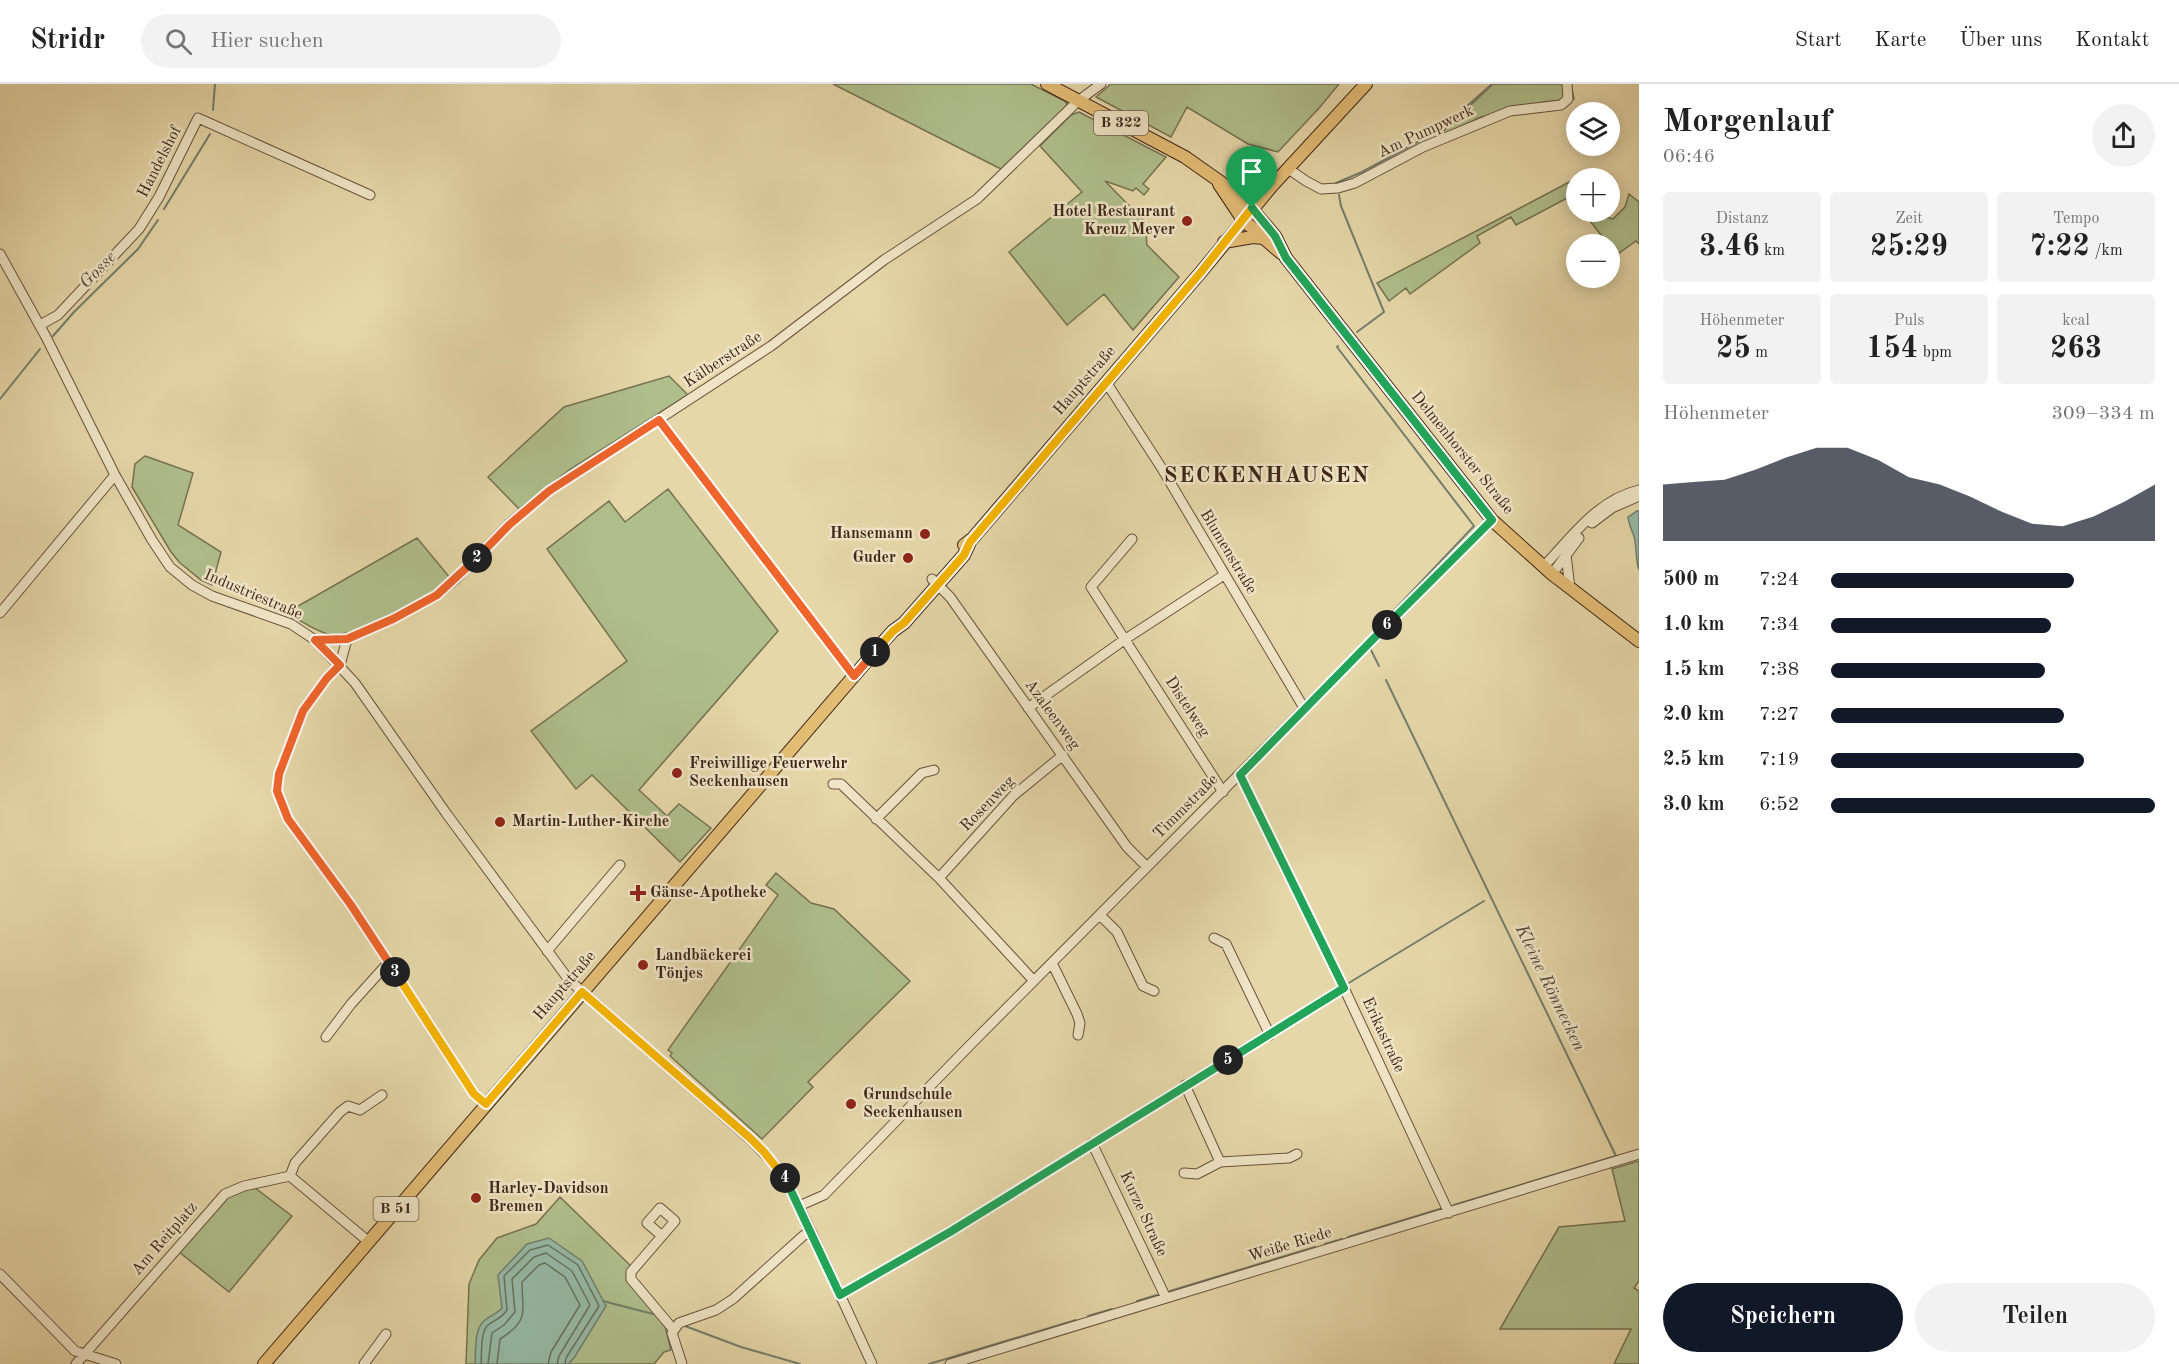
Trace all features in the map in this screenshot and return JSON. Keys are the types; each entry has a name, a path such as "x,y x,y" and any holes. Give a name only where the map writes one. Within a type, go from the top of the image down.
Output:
{"main road":[{"name":"Delmenhorster Straße","path":"1047,84 1185,157 1232,190 1252,208 1275,236 1286,258"},
{"name":"B 51","path":"1224,242 1287,168 1366,84"},
{"name":"Delmenhorster Straße","path":"1217,180 1243,220 1286,258 1492,520 1547,570 1639,641"},
{"path":"1232,190 1271,187"},
{"path":"1224,242 1253,237 1263,238"},
{"name":"Hauptstraße","path":"264,1364 893,631 899,618 935,582 958,549 970,542 1224,242"}],"street":[{"name":"Kälberstraße","path":"315,640 347,639 393,619 437,595 509,525 549,491 771,346 884,260 977,199 1078,101 1101,84"},
{"name":"Am Pumpwerk","path":"1287,168 1306,182 1321,189 1338,189 1355,183 1423,147 1510,111 1561,105 1568,99 1567,84"},
{"name":"Handelshof","path":"39,325 58,315 139,229 159,197 198,118 370,195"},
{"name":"Industriestraße","path":"0,254 39,325 115,475 170,567 192,585 212,596 291,624 315,640 340,665 569,980 764,1152 785,1179 872,1364"},
{"name":"Blumenstraße","path":"1106,382 1161,467 1304,708"},
{"path":"659,420 854,676"},
{"path":"0,613 115,475"},
{"path":"1547,570 1599,508 1622,495 1639,490"},
{"path":"1547,570 1566,555 1601,515 1626,500 1639,496"},
{"name":"Timmstraße","path":"799,1206 824,1195 1492,520"},
{"name":"Distelweg","path":"1132,539 1091,587 1223,792"},
{"path":"1566,555 1569,588"},
{"path":"1028,708 1124,640 1224,575"},
{"name":"Azaleenweg","path":"935,582 950,597 1127,847 1147,867"},
{"path":"347,639 340,665 327,678 303,711 279,774 277,791 288,819 351,905 474,1094 486,1104"},
{"name":"Rosenweg","path":"939,878 1013,796 1062,755"},
{"path":"876,819 922,772 934,770"},
{"name":"Erikastraße","path":"1240,775 1344,988 1449,1213"},
{"path":"833,784 841,784 939,878 1034,981"},
{"path":"547,951 620,865"},
{"path":"1100,915 1117,932 1143,986 1154,991"},
{"path":"1214,938 1226,944 1270,1035"},
{"path":"326,1037 351,1004 388,963"},
{"path":"1053,963 1077,1014 1080,1023 1078,1035"},
{"path":"840,1295 950,1232 1344,988"},
{"path":"1185,1085 1220,1162"},
{"path":"369,1242 290,1176 295,1163 340,1112 348,1106 360,1110 382,1095"},
{"name":"Kurze Straße","path":"1092,1143 1166,1298"},
{"path":"1184,1173 1197,1174 1220,1162 1288,1158 1297,1154"},
{"name":"Weiße Riede","path":"950,1364 1639,1154"},
{"name":"Am Reitplatz","path":"76,1364 225,1194 244,1186 290,1176"},
{"path":"682,1364 672,1333 673,1329 679,1323 716,1310 733,1299 804,1235 812,1233"},
{"path":"662,1236 631,1272 631,1279 673,1329"},
{"path":"0,1274 75,1351 116,1364"},
{"path":"364,1364 386,1334"}],"shaded area":[{"path":"833,84 1031,84 1067,104 1064,110 1001,169"},
{"path":"1111,84 1339,84 1278,152 1248,144 1187,107 1171,137 1096,97"},
{"path":"1493,84 1571,84 1574,99 1544,102 1481,117 1436,138"},
{"path":"1079,112 1166,157 1143,184 1149,189 1144,195 1136,188 1133,191 1105,181 1145,222 1147,245 1179,277 1133,330 1104,294 1067,325 1009,252 1082,192 1040,146 1071,115"},
{"path":"1566,184 1566,199 1516,225 1511,217 1477,236 1480,243 1410,294 1406,288 1389,301 1377,283"},
{"path":"1629,194 1639,202 1639,244 1636,241 1620,252 1620,234 1600,234 1591,222 1620,222 1620,212 1625,207"},
{"path":"669,376 688,395 569,470 519,509 488,477 564,407"},
{"path":"145,456 193,473 178,525 221,552 212,585 201,580 179,562 132,487 135,464"},
{"path":"668,489 778,631 639,790 667,816 679,804 711,828 680,862 592,775 576,789 531,731 627,661 547,549 609,501 625,522"},
{"path":"417,538 451,579 409,606 374,624 341,634 328,634 312,628 286,613"},
{"path":"776,873 811,903 834,909 910,981 808,1082 813,1087 762,1139 670,1056 672,1053 668,1050 778,895 766,885"},
{"path":"1639,1161 1639,1281 1634,1288 1639,1291 1639,1364 1614,1364 1631,1329 1500,1329 1559,1227 1625,1221 1612,1169"},
{"path":"254,1187 292,1216 229,1292 179,1252 228,1195"},
{"path":"560,1197 631,1266 626,1274 631,1285 664,1322 671,1350 664,1352 654,1364 466,1364 469,1284 479,1260 497,1238 536,1224"}],"water":[{"path":"1639,511 1639,570 1635,540 1628,517"},
{"path":"549,1238 582,1261 606,1306 568,1364 475,1364 480,1326 502,1308 498,1275 527,1244"}],"waterway":[{"name":"Gosse","path":"213,110 215,84"},
{"name":"Kleine Rönnecken","path":"1336,183 1362,172 1440,130 1492,84"},
{"name":"Gosse","path":"164,209 210,134"},
{"name":"Kleine Rönnecken","path":"1339,195 1341,206 1384,312 1357,332"},
{"name":"Gosse","path":"53,336 138,249 158,220"},
{"name":"Kleine Rönnecken","path":"1338,346 1474,526 1366,640"},
{"name":"Gosse","path":"0,399 40,349"},
{"path":"1371,650 1379,666"},
{"name":"Kleine Rönnecken","path":"1386,680 1616,1156 1454,1205"},
{"path":"1347,984 1484,901"},
{"name":"Kleine Rönnecken","path":"1348,1237 1443,1208"},
{"name":"Kleine Rönnecken","path":"1325,1244 1342,1239"},
{"name":"Kleine Rönnecken","path":"1170,1291 1315,1247"},
{"path":"1137,1301 1157,1295"},
{"name":"Kleine Rönnecken","path":"603,1301 653,1314"},
{"path":"1088,1316 1112,1309"},
{"name":"Kleine Rönnecken","path":"929,1364 1076,1320"},
{"name":"Kleine Rönnecken","path":"685,1326 741,1347 800,1364"}],"place":[{"name":"Hotel Restaurant Kreuz Meyer","path":"1187,221"},
{"name":"Hansemann","path":"925,534"},
{"name":"Guder","path":"908,558"},
{"name":"Freiwillige Feuerwehr Seckenhausen","path":"677,773"},
{"name":"Martin-Luther-Kirche","path":"500,822"},
{"name":"Gänse-Apotheke","path":"638,893"},
{"name":"Landbäckerei Tönjes","path":"643,965"},
{"name":"Grundschule Seckenhausen","path":"851,1104"},
{"name":"Harley-Davidson Bremen","path":"476,1198"}],"district":[{"name":"SECKENHAUSEN","path":"1267,476"}],"route":[{"path":"1252,208 1275,236 1286,258 1492,520 1240,775 1344,988 950,1232 840,1295 806,1221 778,1168 750,1138 582,992 486,1104 474,1094 351,905 288,819 281,804 277,791 279,774 303,711 327,678 340,665 315,640 347,639 393,619 437,595 509,525 549,491 575,472 659,420 854,676 964,555 970,542 1201,272 1252,208"}]}
